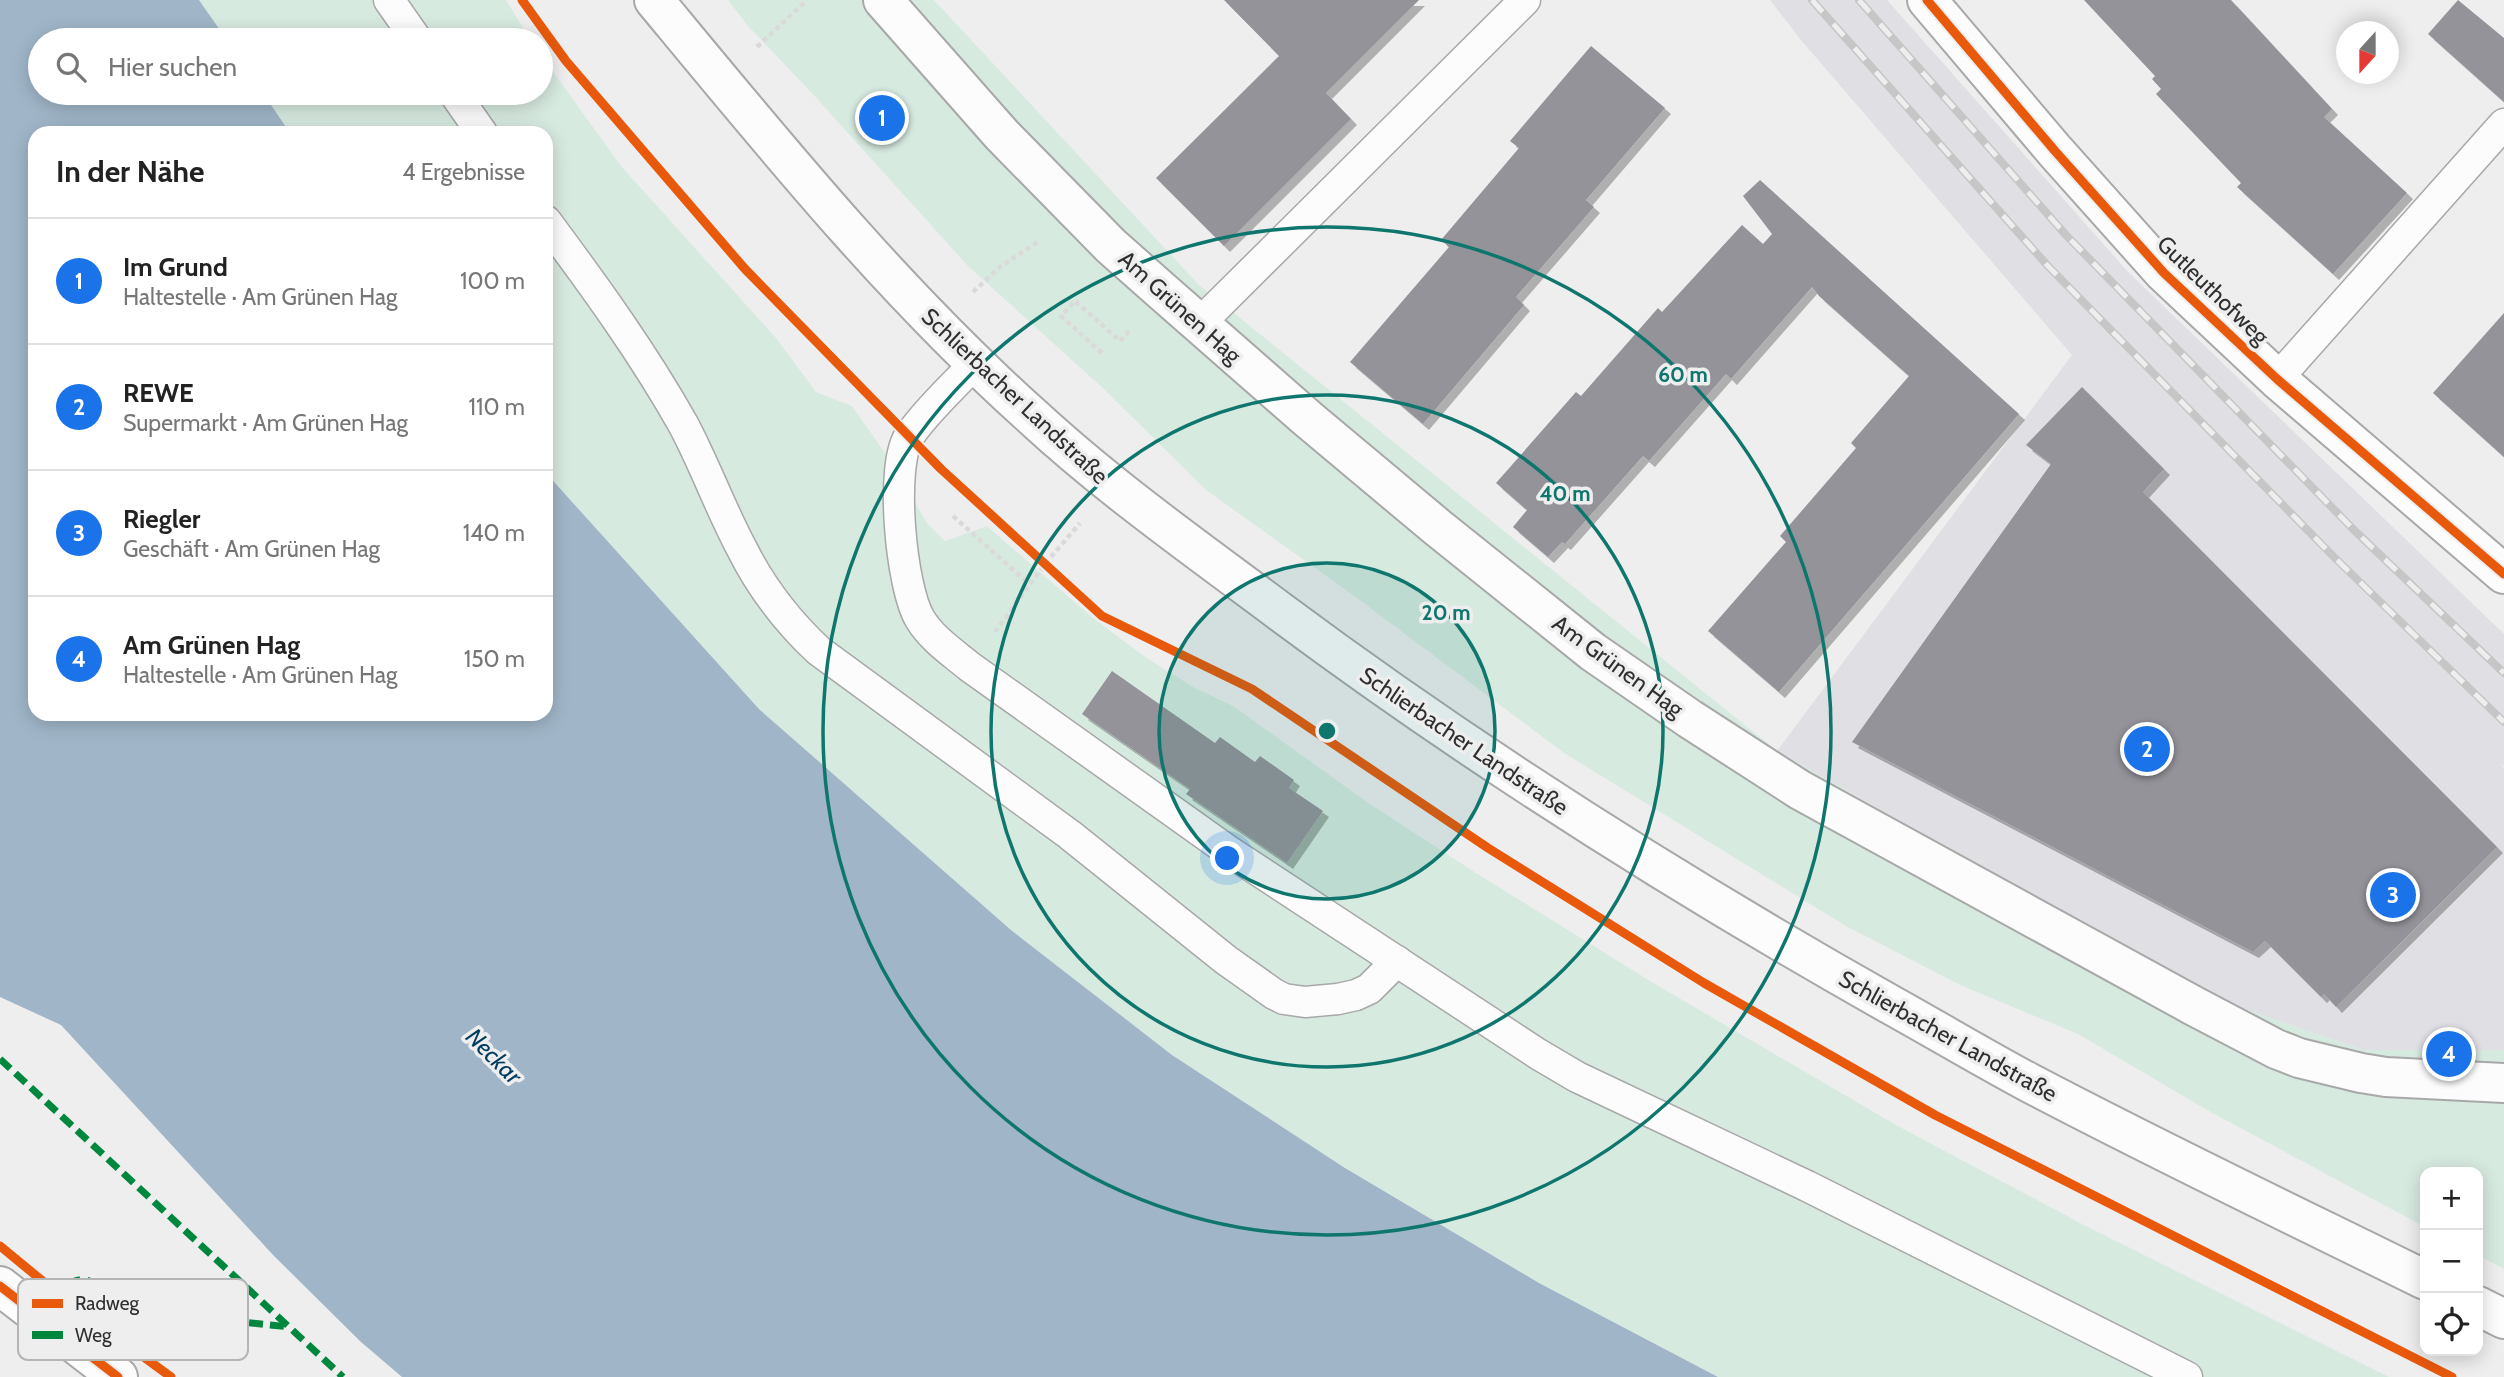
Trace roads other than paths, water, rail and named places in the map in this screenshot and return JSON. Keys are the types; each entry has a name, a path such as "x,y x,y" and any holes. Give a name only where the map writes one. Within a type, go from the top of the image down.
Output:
{"street":[{"name":"Schlierbacher Landstraße","path":"654,0 721,82 886,272 975,363 1034,419 1113,486 1352,665 1555,804 1770,937 2027,1082 2420,1278"},
{"name":"Am Grünen Hag","path":"883,0 1002,135 1080,214 1199,324 1437,527 1593,652 1689,719 1800,790 2276,1049 2299,1058 2386,1077 2504,1083"},
{"name":"Gutleuthofweg","path":"1927,0 2055,151 2164,273 2277,379 2504,574"},
{"path":"0,1286 18,1300"},
{"path":"2483,1308 2504,1319"},
{"path":"96,1360 118,1377"}],"lane":[{"path":"389,0 409,28"},
{"path":"1199,324 1525,0"},
{"path":"462,105 477,126"},
{"path":"2277,379 2504,124"},
{"path":"553,231 644,358 701,459 741,548 762,584 795,626 819,650 1070,835 1226,960 1274,994 1284,999 1305,1002 1356,995 1369,989 1397,961"},
{"path":"975,363 908,437 899,493 901,541 908,591 913,604 932,635 970,667 1227,850 1577,1077 1807,1186 2187,1377"}],"water":[{"name":"Neckar","path":"0,0 199,0 219,28 28,28 28,105 271,105 285,126 28,126 28,721 553,721 553,481 759,709 1011,930 1172,1055 1345,1168 1539,1283 1718,1377 402,1377 361,1342 274,1256 61,1025 0,997"}],"railway":[{"path":"1812,0 2047,265 2333,556 2504,722"},
{"path":"1859,0 2065,234 2354,530 2504,673"}],"place":[{"name":"Im Grund","path":"882,118"},
{"name":"REWE","path":"2147,749"},
{"name":"Riegler","path":"2393,895"},
{"name":"Am Grünen Hag","path":"2449,1054"}]}
